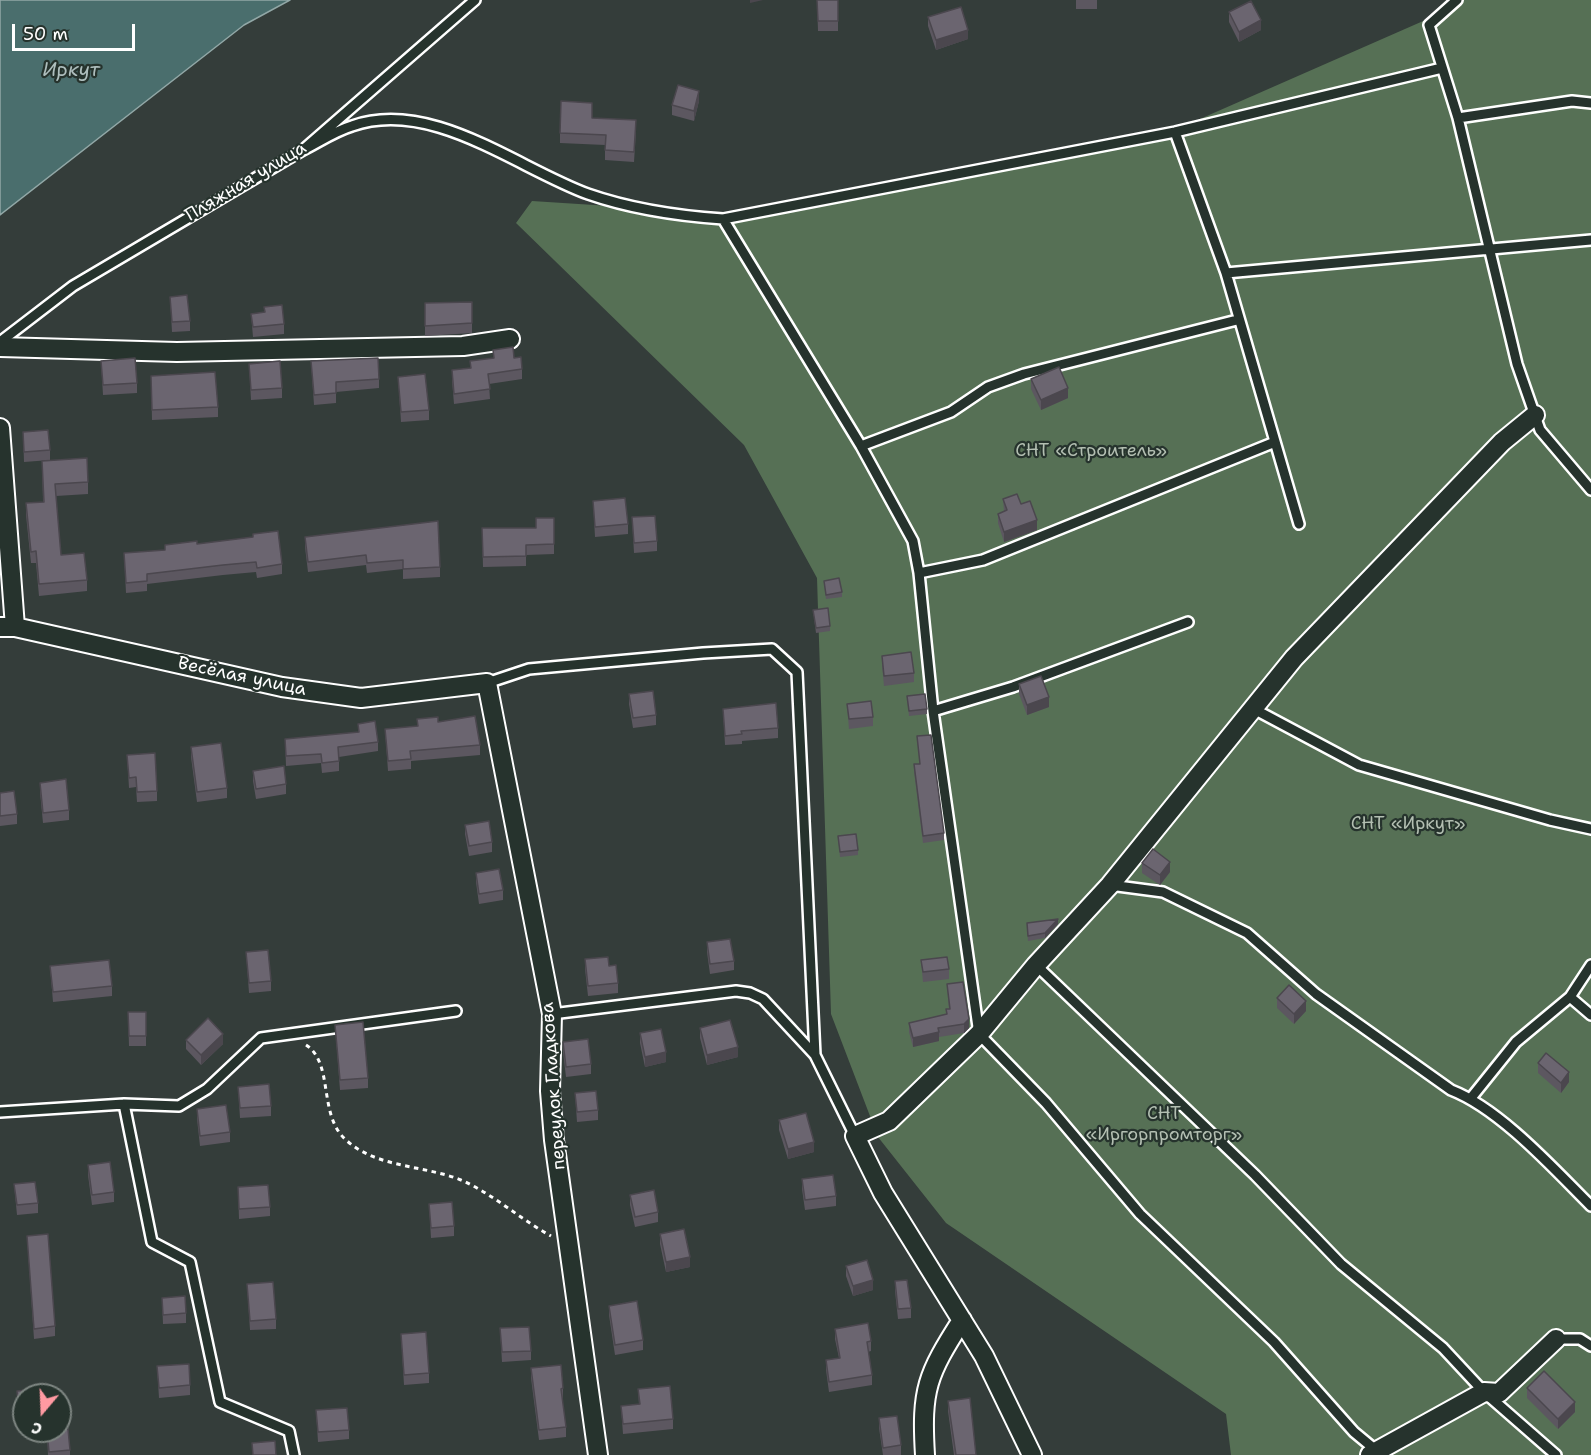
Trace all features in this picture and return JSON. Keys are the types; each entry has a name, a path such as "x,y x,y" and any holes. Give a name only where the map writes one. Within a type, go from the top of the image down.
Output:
{"street":[{"path":"0,347 177,352 463,346 510,339"},
{"path":"1032,1455 984,1356 883,1193 855,1136 889,1121 979,1034 1036,965 1110,885 1294,658 1494,451 1535,416"},
{"path":"0,428 8,627"},
{"name":"Весёлая улица","path":"8,627 282,687 361,698 487,684"},
{"name":"переулок Гладкова","path":"487,684 552,1014 550,1091 568,1245 598,1455"},
{"path":"925,1455 923,1425 928,1379 936,1361 962,1320"},
{"path":"1378,1454 1484,1392 1499,1393 1556,1339"}],"lane":[{"name":"Пляжная улица","path":"0,342 73,286 303,150 475,0"},
{"path":"1457,0 1429,25 1458,118 1487,248 1517,364 1540,430 1591,490"},
{"path":"303,150 353,125 395,120 428,123 589,194 683,216 723,219 1174,132 1442,68"},
{"path":"1458,118 1572,101 1591,103"},
{"path":"1174,132 1226,273 1237,320 1299,524"},
{"path":"723,219 861,446 913,542 919,573 933,711 979,1034 1046,1103 1140,1214 1274,1342 1354,1432 1378,1454"},
{"path":"1226,273 1591,240"},
{"path":"861,446 951,411 988,387 1024,374 1237,320"},
{"path":"919,573 983,560 1275,442"},
{"path":"933,711 1012,687 1188,622"},
{"path":"487,684 529,669 703,653 772,650 797,672 814,1055"},
{"path":"1252,708 1359,765 1530,815 1591,829"},
{"path":"1110,885 1163,892 1247,933 1316,994 1451,1090 1471,1098 1534,1150 1591,1206"},
{"path":"1036,965 1255,1175 1341,1264 1443,1348 1484,1392 1556,1455"},
{"path":"1471,1098 1516,1042 1570,997 1591,965"},
{"path":"552,1014 736,991 750,993 763,999 814,1055 855,1136"},
{"path":"1570,997 1591,1015"},
{"path":"0,1112 124,1104 179,1106 207,1089 261,1038 456,1011"},
{"path":"124,1104 152,1242 190,1262 220,1402 289,1431 294,1455"},
{"path":"1556,1339 1580,1339 1591,1346"}],"path":[{"path":"277,1036 300,1040 315,1050 324,1079 328,1112 344,1138 363,1152 461,1180 568,1245"}],"green space":[{"path":"1453,0 1591,0 1591,1455 1231,1455 1226,1414 946,1223 878,1137 831,1014 817,578 744,445 516,223 532,201 734,214 1184,126 1430,18"}],"water":[{"name":"Иркут","path":"0,0 290,0 244,25 0,215"}],"building":[{"path":"817,0 838,0 838,21 818,21"},
{"path":"1251,1 1261,20 1239,32 1229,12"},
{"path":"961,7 968,30 936,40 928,17"},
{"path":"678,85 699,91 694,111 672,105"},
{"path":"561,101 592,103 592,118 636,120 634,152 605,150 606,135 560,133"},
{"path":"187,295 190,321 172,322 170,297"},
{"path":"472,302 472,323 425,326 425,303"},
{"path":"282,305 284,324 253,327 251,314 265,312 264,307"},
{"path":"513,347 514,358 521,357 522,369 488,374 490,389 454,394 452,370 471,368 470,361 494,358 493,350"},
{"path":"135,358 137,383 103,385 101,361"},
{"path":"378,358 379,379 336,382 336,393 314,395 311,361"},
{"path":"280,361 282,388 251,390 249,364"},
{"path":"1059,367 1068,388 1041,400 1031,379"},
{"path":"215,372 218,407 152,410 151,376"},
{"path":"425,374 429,410 401,412 398,377"},
{"path":"48,430 50,450 24,452 23,432"},
{"path":"87,458 88,482 55,484 61,555 84,553 87,580 39,584 36,551 31,552 26,503 44,502 42,461"},
{"path":"1017,494 1021,504 1030,501 1037,520 1004,532 998,514 1007,510 1003,499"},
{"path":"625,498 628,524 595,527 593,501"},
{"path":"655,516 657,541 634,543 632,517"},
{"path":"536,518 554,518 554,544 526,545 526,556 483,557 482,528 536,528"},
{"path":"438,521 440,567 403,569 403,560 367,563 366,555 308,562 305,537"},
{"path":"278,531 282,564 257,568 256,562 147,574 147,581 126,583 124,553 165,550 165,545 197,541 197,544 253,537 253,534"},
{"path":"839,578 842,592 826,595 824,581"},
{"path":"828,608 830,626 816,628 813,610"},
{"path":"911,652 914,673 884,676 882,656"},
{"path":"1041,676 1049,697 1027,705 1019,684"},
{"path":"653,691 656,715 633,718 629,694"},
{"path":"925,694 927,709 909,711 907,696"},
{"path":"871,701 873,717 849,719 847,704"},
{"path":"776,703 778,728 741,731 742,734 725,736 723,709"},
{"path":"475,716 480,745 410,751 411,759 388,761 385,729 418,726 417,719 438,717 438,722"},
{"path":"375,721 378,742 338,747 339,761 322,763 321,754 286,756 285,739 359,732 358,724"},
{"path":"931,735 944,833 923,836 914,764 920,764 917,736"},
{"path":"221,743 227,788 197,792 191,747"},
{"path":"155,753 157,791 137,792 136,777 129,778 127,755"},
{"path":"284,766 286,784 256,789 253,771"},
{"path":"66,779 69,810 43,813 40,783"},
{"path":"14,791 17,814 0,816 0,793"},
{"path":"489,821 492,842 469,846 465,825"},
{"path":"856,834 858,850 840,852 838,836"},
{"path":"1153,849 1170,862 1160,875 1142,863"},
{"path":"499,869 503,890 479,894 476,873"},
{"path":"1058,919 1045,933 1028,936 1027,923"},
{"path":"730,939 734,961 710,964 707,942"},
{"path":"268,950 271,981 249,983 246,952"},
{"path":"608,957 609,966 616,965 618,983 588,986 585,959"},
{"path":"947,957 949,969 923,972 921,960"},
{"path":"109,960 112,986 53,992 50,966"},
{"path":"963,982 969,1019 964,1024 938,1028 939,1032 913,1038 909,1023 947,1014 946,1009 950,1009 947,984"},
{"path":"1289,985 1306,1001 1294,1014 1277,998"},
{"path":"128,1012 146,1012 146,1036 129,1036"},
{"path":"208,1018 223,1034 201,1055 186,1040"},
{"path":"730,1020 738,1047 707,1055 700,1028"},
{"path":"363,1022 368,1078 340,1080 335,1025"},
{"path":"661,1029 666,1052 645,1057 640,1033"},
{"path":"588,1039 591,1064 566,1067 563,1042"},
{"path":"1546,1053 1569,1072 1561,1083 1538,1063"},
{"path":"269,1084 271,1106 240,1108 238,1087"},
{"path":"596,1091 598,1110 577,1112 575,1093"},
{"path":"226,1105 230,1132 200,1136 197,1109"},
{"path":"806,1113 814,1142 788,1149 779,1120"},
{"path":"110,1162 114,1192 92,1195 88,1165"},
{"path":"833,1175 836,1196 805,1200 802,1179"},
{"path":"35,1182 38,1203 17,1205 14,1184"},
{"path":"268,1185 270,1207 239,1209 238,1187"},
{"path":"654,1190 658,1212 635,1217 630,1195"},
{"path":"452,1202 454,1226 431,1228 429,1204"},
{"path":"684,1229 690,1257 666,1262 660,1234"},
{"path":"48,1234 55,1326 34,1329 27,1236"},
{"path":"867,1260 873,1280 853,1286 846,1266"},
{"path":"907,1280 911,1308 898,1309 895,1281"},
{"path":"273,1282 276,1319 250,1321 247,1284"},
{"path":"185,1296 186,1313 163,1315 162,1298"},
{"path":"637,1301 643,1340 615,1345 609,1306"},
{"path":"868,1323 871,1341 867,1342 872,1375 829,1382 826,1360 840,1358 835,1329"},
{"path":"529,1327 531,1351 502,1352 500,1328"},
{"path":"426,1332 429,1373 404,1375 401,1334"},
{"path":"189,1364 190,1385 159,1388 157,1366"},
{"path":"561,1365 563,1388 561,1389 566,1427 539,1430 531,1368"},
{"path":"1544,1371 1575,1402 1558,1419 1527,1388"},
{"path":"670,1386 673,1419 623,1424 621,1406 640,1404 638,1389"},
{"path":"970,1398 976,1455 956,1455 948,1401"},
{"path":"347,1408 349,1430 318,1432 316,1410"},
{"path":"897,1416 901,1445 883,1448 879,1418"},
{"path":"275,1441 276,1455 253,1455 252,1443"},
{"path":"48,1443 69,1443 70,1450 49,1452"}],"park label":[{"name":"СНТ «Строитель»","path":"1091,451"},
{"name":"СНТ «Иркут»","path":"1408,824"},
{"name":"СНТ «Иргорпромторг»","path":"1164,1124"}]}
